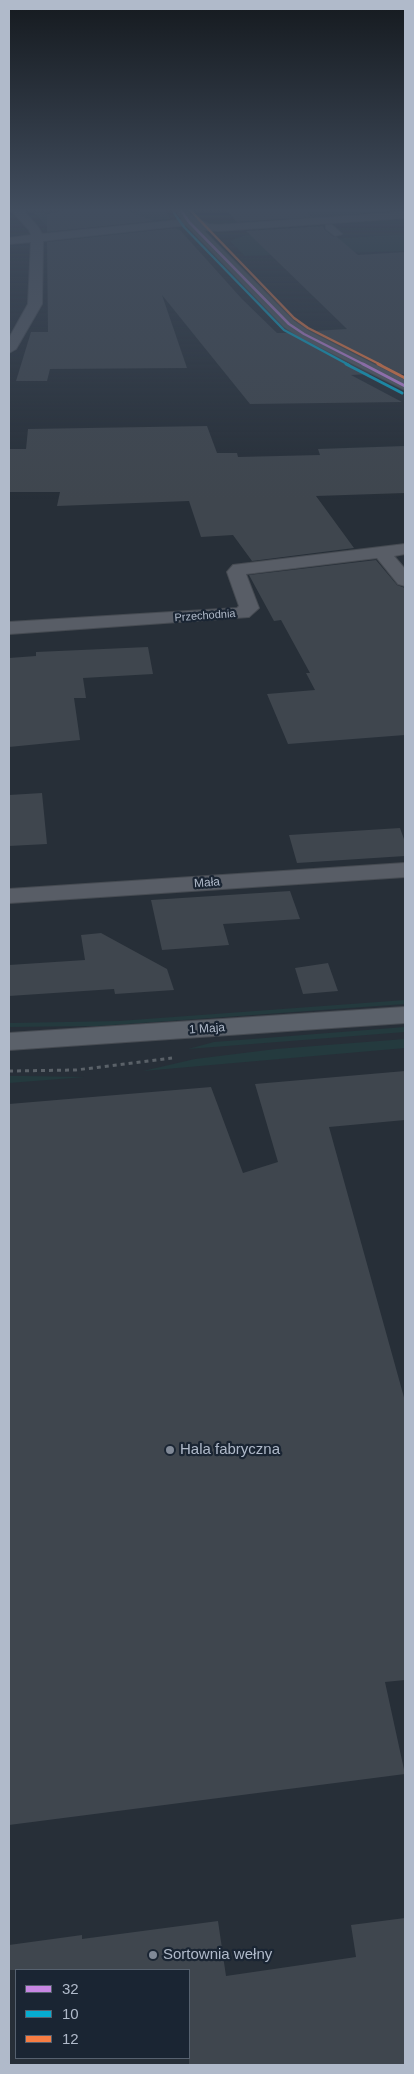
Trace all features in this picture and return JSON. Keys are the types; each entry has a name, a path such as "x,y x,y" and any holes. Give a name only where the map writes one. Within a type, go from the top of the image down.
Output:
{"main road":[{"name":"1 Maja","path":"9,1042 405,1015"}],"street":[{"path":"9,350 34,306"},
{"path":"271,306 289,324 304,334 405,386"},
{"name":"Przechodnia","path":"9,628 242,613 249,608 236,572 239,568 405,549"},
{"path":"381,551 405,580"},
{"name":"Mała","path":"9,896 405,870"}],"path":[{"path":"9,1071 76,1070 174,1058"}],"green space":[{"path":"405,1000 405,1004 98,1026 9,1027 9,1023 119,1021"},
{"path":"405,1027 405,1032 188,1049 214,1042"},
{"path":"405,1039 405,1048 143,1071 195,1059 276,1049"},
{"path":"9,1076 25,1076 85,1077 9,1083"}],"building":[{"path":"48,306 166,306 187,368 50,369 47,381 16,381 31,332 48,332"},
{"path":"171,306 249,306 277,333 289,333 370,374 351,375 402,402 250,404"},
{"path":"323,306 405,306 405,374 397,374 314,331 347,329"},
{"path":"207,426 217,453 237,453 238,457 320,455 318,449 405,446 405,493 316,496 354,548 252,561 233,535 201,537 189,501 57,506 60,492 9,492 9,449 26,449 28,429"},
{"path":"376,560 397,585 405,588 405,735 288,744 267,694 315,690 306,673 310,673 281,620 274,621 249,575"},
{"path":"148,647 153,674 83,678 86,698 74,698 80,740 9,747 9,658 36,656 36,652"},
{"path":"42,793 47,844 9,846 9,795"},
{"path":"400,828 405,842 405,856 297,863 289,835"},
{"path":"290,891 300,919 223,924 229,945 162,950 151,900"},
{"path":"101,933 167,969 174,990 115,994 114,989 9,996 9,965 85,960 81,935"},
{"path":"328,963 338,991 303,994 295,968"},
{"name":"Hala fabryczna","path":"405,1071 405,1120 329,1127 405,1401 405,1680 385,1682 405,1774 9,1825 9,1104 211,1087 243,1173 278,1162 255,1084"},
{"path":"405,1918 405,2065 189,2065 190,1969 9,1970 9,1945 82,1935 82,1939 218,1921 226,1976 356,1957 351,1925"}],"transit line":[{"name":"10","path":"260,306 284,330 301,341 402,393"},
{"name":"32","path":"271,306 289,324 304,334 405,386"},
{"name":"12","path":"282,306 294,318 308,328 405,378"}],"place":[{"name":"Hala fabryczna","path":"170,1450"},
{"name":"Sortownia wełny","path":"153,1955"}]}
